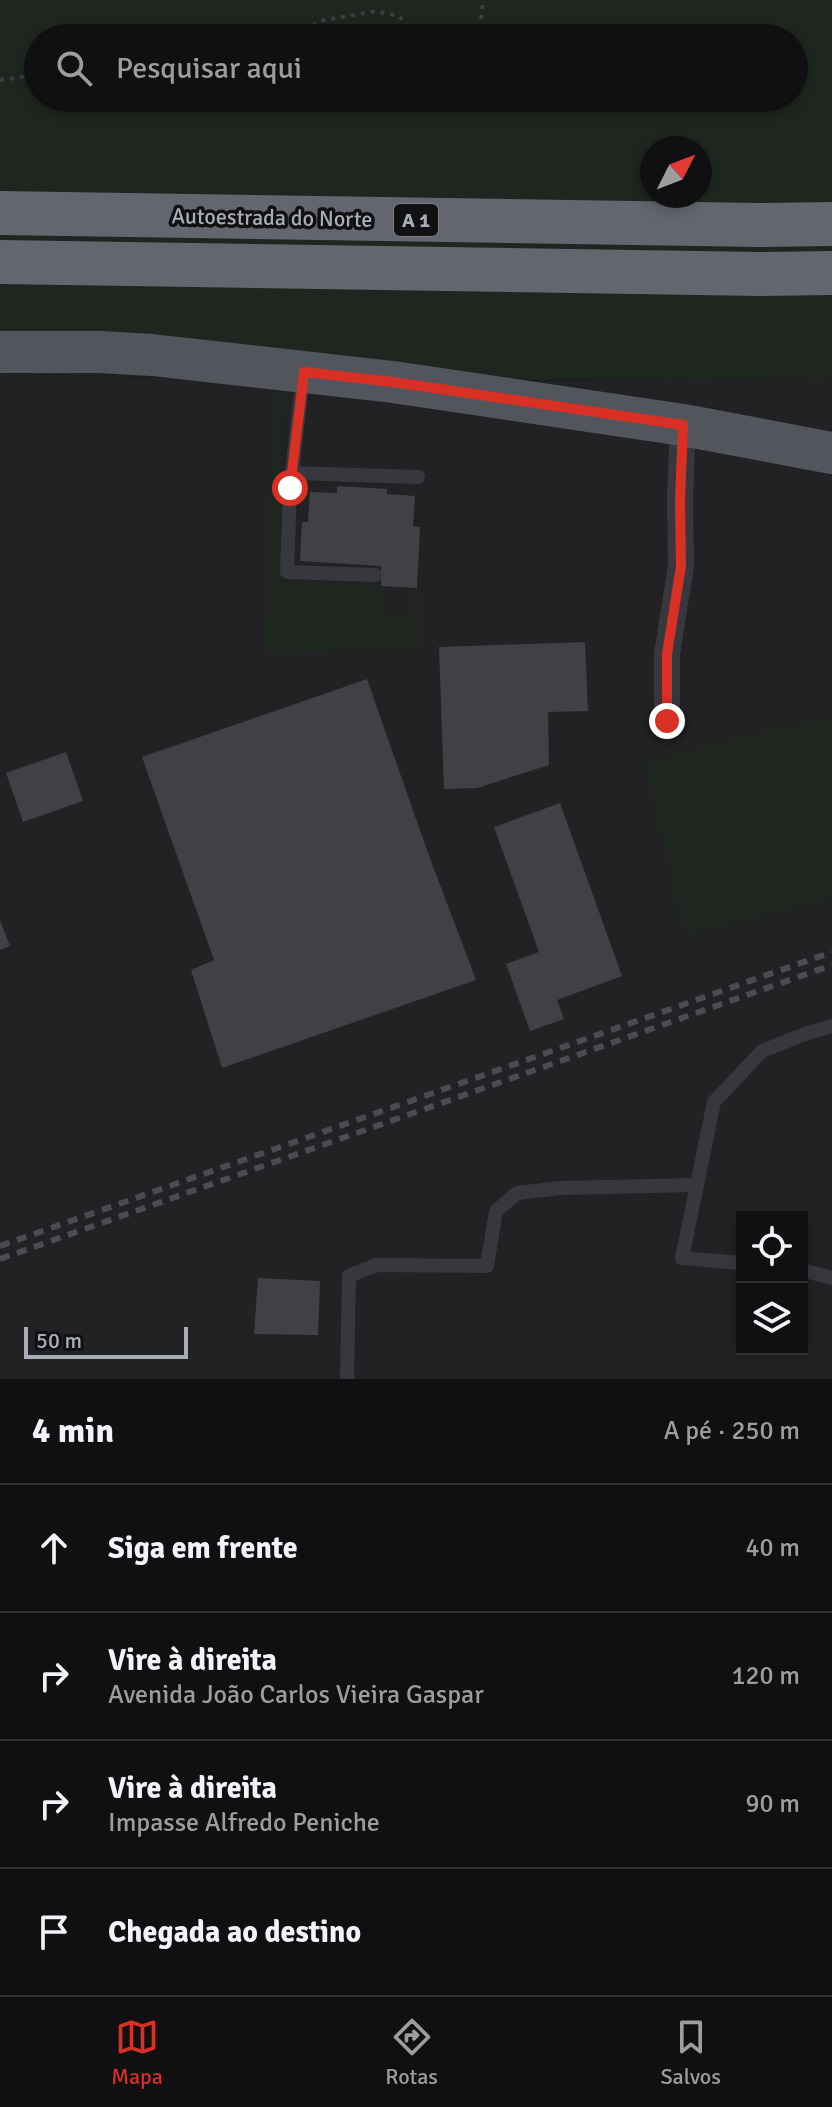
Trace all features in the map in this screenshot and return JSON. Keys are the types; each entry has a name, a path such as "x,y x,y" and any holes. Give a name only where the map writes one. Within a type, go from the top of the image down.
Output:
{"highway":[{"name":"Autoestrada do Norte","path":"0,213 832,224"},
{"name":"A 1","path":"0,262 832,273"}],"main road":[{"path":"0,352 152,355 393,382 683,425 832,453"}],"street":[{"path":"667,721 667,654 681,566 683,425"}],"lane":[{"path":"304,372 292,473 287,572 375,575"},
{"path":"292,473 418,477"},
{"path":"736,1262 682,1258 714,1102 762,1051 832,1026"},
{"path":"347,1379 349,1276 376,1265 487,1266 496,1211 517,1193 561,1188 697,1185"},
{"path":"808,1272 832,1278"}],"path":[{"path":"481,24 483,0"},
{"path":"316,24 376,11 399,16 406,24"},
{"path":"0,80 24,77"}],"shaded area":[{"path":"0,0 832,0 832,379 416,380 0,373"},
{"path":"0,373 510,381 832,379 832,1379 0,1379"},
{"path":"273,390 284,392 277,581 384,586 384,615 409,616 410,587 422,588 419,648 263,654"},
{"path":"832,716 832,898 685,934 643,762"}],"building":[{"path":"337,486 387,489 387,494 415,496 413,526 420,527 417,588 381,586 381,566 300,561 302,522 308,522 310,492 337,493"},
{"path":"585,642 588,711 548,712 549,765 477,788 444,789 439,647"},
{"path":"367,679 476,980 222,1068 191,970 214,960 142,757"},
{"path":"66,752 83,801 23,822 6,773"},
{"path":"560,803 622,976 557,1000 564,1019 530,1031 506,964 539,952 494,827"},
{"path":"0,920 10,946 0,950"},
{"path":"258,1278 320,1281 318,1335 254,1334"}],"railway":[{"path":"0,1246 832,952"},
{"path":"0,1259 832,965"}],"route":[{"path":"290,488 304,372 393,382 683,425 681,566 667,654 667,721"}]}
